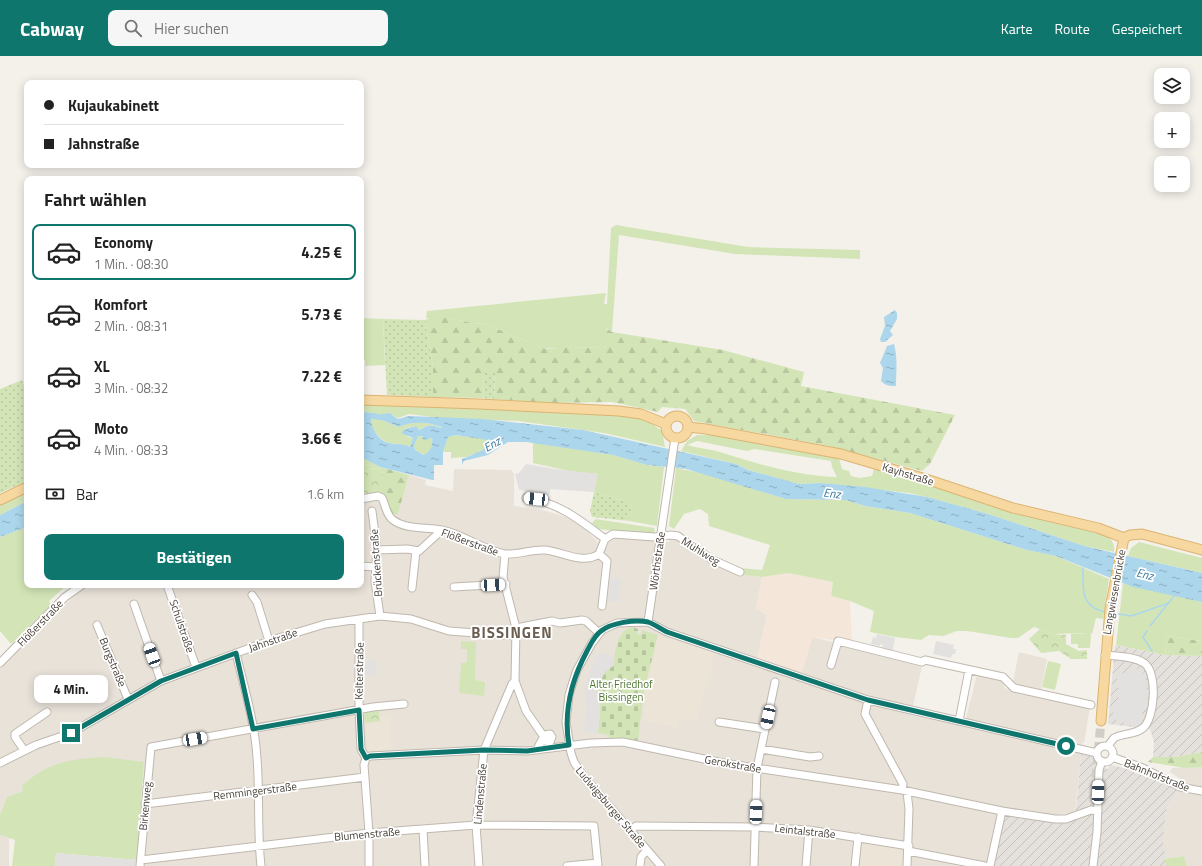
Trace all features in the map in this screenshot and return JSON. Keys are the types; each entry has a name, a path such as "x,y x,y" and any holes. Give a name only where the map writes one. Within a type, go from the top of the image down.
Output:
{"main road":[{"path":"364,400 596,410 641,414 666,424"},
{"path":"677,416 685,419 688,427 684,436 674,440 668,434 666,424 669,419 677,416"},
{"name":"Kayhstraße","path":"688,427 841,454 926,479 1013,508 1098,528 1124,540"},
{"path":"0,500 24,488"},
{"path":"1124,540 1130,535 1142,534 1202,550"},
{"name":"Langwiesenbrücke","path":"1100,721 1106,642 1114,584 1124,540"}],"street":[{"name":"Wörthstraße","path":"648,622 674,440"},
{"name":"Flößerstraße","path":"364,498 378,496 382,498 387,513 399,524 418,528 442,530 505,554 544,550 584,559 599,554"},
{"path":"526,498 545,501 559,507 585,523 605,539"},
{"name":"Brückenstraße","path":"372,511 377,550 376,594 380,616"},
{"path":"377,550 407,549 419,551 442,530"},
{"path":"602,606 607,562 599,554 605,539 608,536 618,533 661,537"},
{"name":"Mühlweg","path":"661,537 671,535 678,536 711,559 740,572"},
{"path":"412,588 416,551"},
{"path":"505,554 503,577 516,628 515,681 526,711 544,737 536,750"},
{"path":"364,566 376,567"},
{"path":"454,587 506,584"},
{"name":"Flößerstraße","path":"0,664 65,597 78,588"},
{"name":"Schulstraße","path":"168,588 196,667"},
{"path":"252,595 257,602 269,641"},
{"path":"134,604 161,681"},
{"name":"Jahnstraße","path":"0,763 24,750 71,733 161,681 269,641 325,624 380,616 411,619 449,631 516,636"},
{"name":"Kelterstraße","path":"359,619 359,710 361,749 366,758 364,765 369,833 369,866"},
{"path":"516,628 552,621 560,623 582,620 586,621 599,633 617,624 648,622 667,632 868,700 1097,753"},
{"name":"Burgstraße","path":"97,625 128,700"},
{"name":"Ludwigsburger Straße","path":"599,633 577,670 569,695 566,722 569,745 574,762 584,777 661,866"},
{"path":"831,665 838,640 922,662 925,660 1003,677 1014,688 1091,705"},
{"path":"236,653 258,758 257,790 261,866"},
{"path":"1097,753 1101,747 1108,746 1114,738 1140,730 1145,726 1150,716 1153,692 1150,669 1142,661 1105,655"},
{"path":"959,721 969,670"},
{"name":"Lindenstraße","path":"479,866 476,825 484,750 512,684 515,681"},
{"path":"754,866 757,768 775,682"},
{"path":"868,700 865,714 903,784 909,809 907,866"},
{"path":"253,729 359,710 404,704"},
{"path":"24,750 15,737 15,734 46,712"},
{"path":"719,722 765,729"},
{"name":"Birkenweg","path":"140,863 151,747 253,729"},
{"name":"Gerokstraße","path":"366,758 370,756 484,750 536,750 569,745 624,742 724,763 904,791 1055,819 1066,818 1091,810 1098,811"},
{"path":"1097,753 1098,758 1102,761 1109,761 1113,752 1108,746"},
{"path":"761,749 810,757 819,756"},
{"name":"Bahnhofstraße","path":"1112,757 1143,768 1180,787 1202,792"},
{"path":"1093,866 1098,811 1099,770 1102,761"},
{"name":"Remmingerstraße","path":"145,804 365,777"},
{"path":"990,866 1002,810"},
{"name":"Blumenstraße","path":"140,863 259,845 369,833 476,825 594,826 598,865"},
{"name":"Leintalstraße","path":"631,830 636,826 755,827 809,830 858,837 961,864 984,866"},
{"path":"423,829 425,866"},
{"path":"806,866 809,830"},
{"path":"855,866 858,837"},
{"path":"640,866 641,857 647,850"},
{"path":"567,866 598,865"}],"shaded area":[{"path":"526,464 598,474 594,492 550,489 550,494 519,490 515,474 519,473"},
{"path":"454,469 512,470 514,475 514,506 539,509 566,517 583,527 600,544 607,547 609,542 614,538 669,542 670,538 683,543 742,575 762,577 756,609 767,615 757,658 813,637 922,666 911,715 964,726 977,674 1003,680 1005,683 1004,688 1090,707 1084,743 1082,743 1075,812 1056,815 1000,807 987,861 985,862 958,858 957,866 137,866 144,762 23,791 7,797 0,815 0,668 77,593 84,588 364,588 364,501 380,498 398,514 409,475 426,480 425,485 453,491"},
{"path":"789,573 833,582 831,596 850,601 852,643 813,637 802,672 757,658 767,615 756,609 762,577"},
{"path":"611,577 621,580 619,602 608,601"},
{"path":"877,634 895,638 892,654 881,651 883,644 880,646 871,644 873,637 876,638"},
{"path":"658,635 715,653 710,666 714,668 701,701 698,721 680,719 677,728 643,720 645,700 643,699 644,691"},
{"path":"936,641 954,645 953,649 956,649 955,654 952,654 951,658 933,654"},
{"path":"1115,645 1165,655 1202,656 1202,752 1176,757 1153,757 1154,742 1150,729 1108,724"},
{"path":"1019,652 1047,659 1041,691 1017,686 1013,682"},
{"path":"604,653 614,658 614,665 605,672 598,686 600,711 598,733 584,731 587,709 585,688 587,680 595,659 599,654"},
{"path":"376,660 377,675 364,675 364,661"},
{"path":"1139,668 1145,674 1148,697 1138,727 1111,719 1119,696 1117,675"},
{"path":"391,715 391,751 368,752 365,723 379,721 379,716"},
{"path":"1081,754 1094,757 1093,764 1108,769 1111,765 1141,772 1180,789 1166,810 1163,842 1167,866 994,866 1004,815 1007,814 1063,822 1075,820"},
{"path":"1202,767 1202,866 1187,866 1184,856 1164,859 1163,842 1166,810 1185,782 1170,772 1172,768"},
{"path":"0,835 9,838 9,866 0,866"},
{"path":"862,843 898,849 903,854 902,866 860,866"},
{"path":"56,853 137,860 136,866 55,866"}],"green space":[{"path":"616,225 748,247 860,250 860,259 735,254 619,235 612,332 605,327 606,346 602,348 542,348 486,324 472,323 449,318 426,318 427,311 606,293 604,304 607,304 611,228"},
{"path":"431,317 449,318 472,323 486,324 542,348 550,349 574,347 602,348 606,346 604,327 612,332 723,350 804,372 801,386 955,415 930,464 922,471 829,446 694,421 685,409 662,407 658,412 612,402 548,403 494,399 495,373 484,373 483,398 433,397 433,367 425,320"},
{"path":"364,318 383,319 385,365 365,366"},
{"path":"383,319 425,320 433,367 433,397 387,395"},
{"path":"484,372 495,373 494,399 483,398"},
{"path":"22,380 24,386 24,482 0,493 0,389"},
{"path":"364,403 594,412 639,418 650,422 662,431 665,447 604,433 518,421 441,418 409,414 398,418 390,413 381,415 382,420 399,427 420,423 442,427 430,426 418,430 415,426 404,429 408,437 413,438 410,447 389,443 379,437 371,425 371,418 375,413 364,412"},
{"path":"456,435 488,439 483,450 466,457 451,458 451,452 443,452 448,437"},
{"path":"697,435 710,435 839,458 842,469 849,471 851,476 859,478 872,476 874,468 1098,532 1105,535 1112,541 1114,552 1084,546 985,513 909,493 820,483 799,484 748,470 736,464 681,451 687,441","holes":["697,441 747,451 754,449 831,461 837,477 792,472 720,452 687,445"]},
{"path":"418,436 432,437 431,448 425,455 415,450 414,446"},
{"path":"533,442 613,455 647,465 664,467 657,526 629,521 632,503 594,492 597,474 569,471 533,463"},
{"path":"364,459 380,467 409,475 398,514 390,514 380,498 383,469 368,468 364,473"},
{"path":"368,468 383,469 381,493 364,495 364,473"},
{"path":"676,468 705,474 786,499 846,500 865,506 910,513 1027,550 1056,556 1109,579 1103,619 1096,618 1092,634 1090,633 1090,648 1078,648 1078,644 1071,644 1071,634 1088,633 1053,634 1034,627 1018,638 957,631 943,636 929,635 921,640 870,632 874,611 850,601 831,596 833,582 789,573 762,577 742,575 716,566 707,559 709,556 740,568 762,570 770,545 709,526 708,514 700,509 684,514 674,529 669,526"},
{"path":"594,492 632,503 629,521 592,517 590,511"},
{"path":"24,493 24,503 0,515 0,505"},
{"path":"596,519 654,528 655,531 651,535 598,529 592,523"},
{"path":"24,528 24,588 64,588 49,601 51,605 11,644 0,631 0,537"},
{"path":"1139,542 1202,558 1202,573 1128,556 1131,548"},
{"path":"1123,583 1202,602 1202,641 1167,636 1165,655 1116,645"},
{"name":"Alter Friedhof Bissingen","path":"632,627 638,629 637,634 641,635 642,630 658,635 644,691 638,740 609,738 609,735 598,733 600,711 598,686 605,672 614,665 616,648 620,637 623,632"},
{"path":"1040,629 1053,634 1066,635 1066,644 1079,651 1087,650 1087,659 1071,659 1059,651 1041,653 1029,639"},
{"path":"1167,636 1202,641 1202,656 1165,655"},
{"path":"461,641 476,642 475,680 485,682 484,696 459,693 461,663 467,662 467,649 461,649"},
{"path":"1048,661 1061,664 1055,690 1042,687"},
{"path":"379,711 380,721 365,723 364,712"},
{"path":"1202,752 1202,767 1185,768 1148,762 1153,757 1176,757"},
{"path":"104,757 144,762 137,860 56,853 55,866 12,866 15,840 0,835 0,815 7,797 23,791 22,786 31,778 50,767 70,761"},
{"path":"1184,856 1187,866 1167,866 1164,859"}],"water":[{"path":"895,310 897,313 897,319 890,331 893,335 885,342 881,342 880,339 885,326 884,317"},
{"path":"894,344 896,360 896,386 885,384 881,381 883,368 880,363 887,346"},
{"name":"Enz","path":"364,412 375,413 376,419 371,419 371,423 376,434 382,440 389,443 410,447 413,438 401,433 405,429 416,426 419,430 430,426 442,427 420,423 399,427 382,420 382,414 390,413 398,419 409,416 483,419 583,430 736,464 748,470 799,484 820,483 865,487 927,497 985,513 1084,546 1202,573 1202,602 1133,587 1056,556 1027,550 910,513 865,506 846,500 786,499 686,469 647,465 613,455 526,442 508,442 488,455 464,461 462,465 462,459 483,450 487,440 456,435 448,437 443,452 443,465 434,465 434,480 380,467 364,459","holes":["418,436 423,436 422,439 427,440 432,437 432,445 430,450 424,455 415,450 414,446"]},
{"path":"24,503 24,528 0,537 0,515"}],"waterway":[{"path":"364,415 388,418"},
{"path":"1083,568 1083,590 1088,602 1098,610 1107,612"},
{"path":"1150,626 1174,596"},
{"path":"1113,613 1131,616 1169,603"},
{"path":"1147,631 1143,637 1152,651"}],"tunnel":[{"path":"1096,778 1101,721"}],"district":[{"name":"BISSINGEN","path":"512,632"}],"route":[{"path":"71,733 161,681 236,653 253,729 359,710 361,749 366,758 368,756 484,750 527,751 569,745 566,722 569,695 577,670 595,637 608,626 627,622 648,622 667,632 868,700 1066,746"}]}
